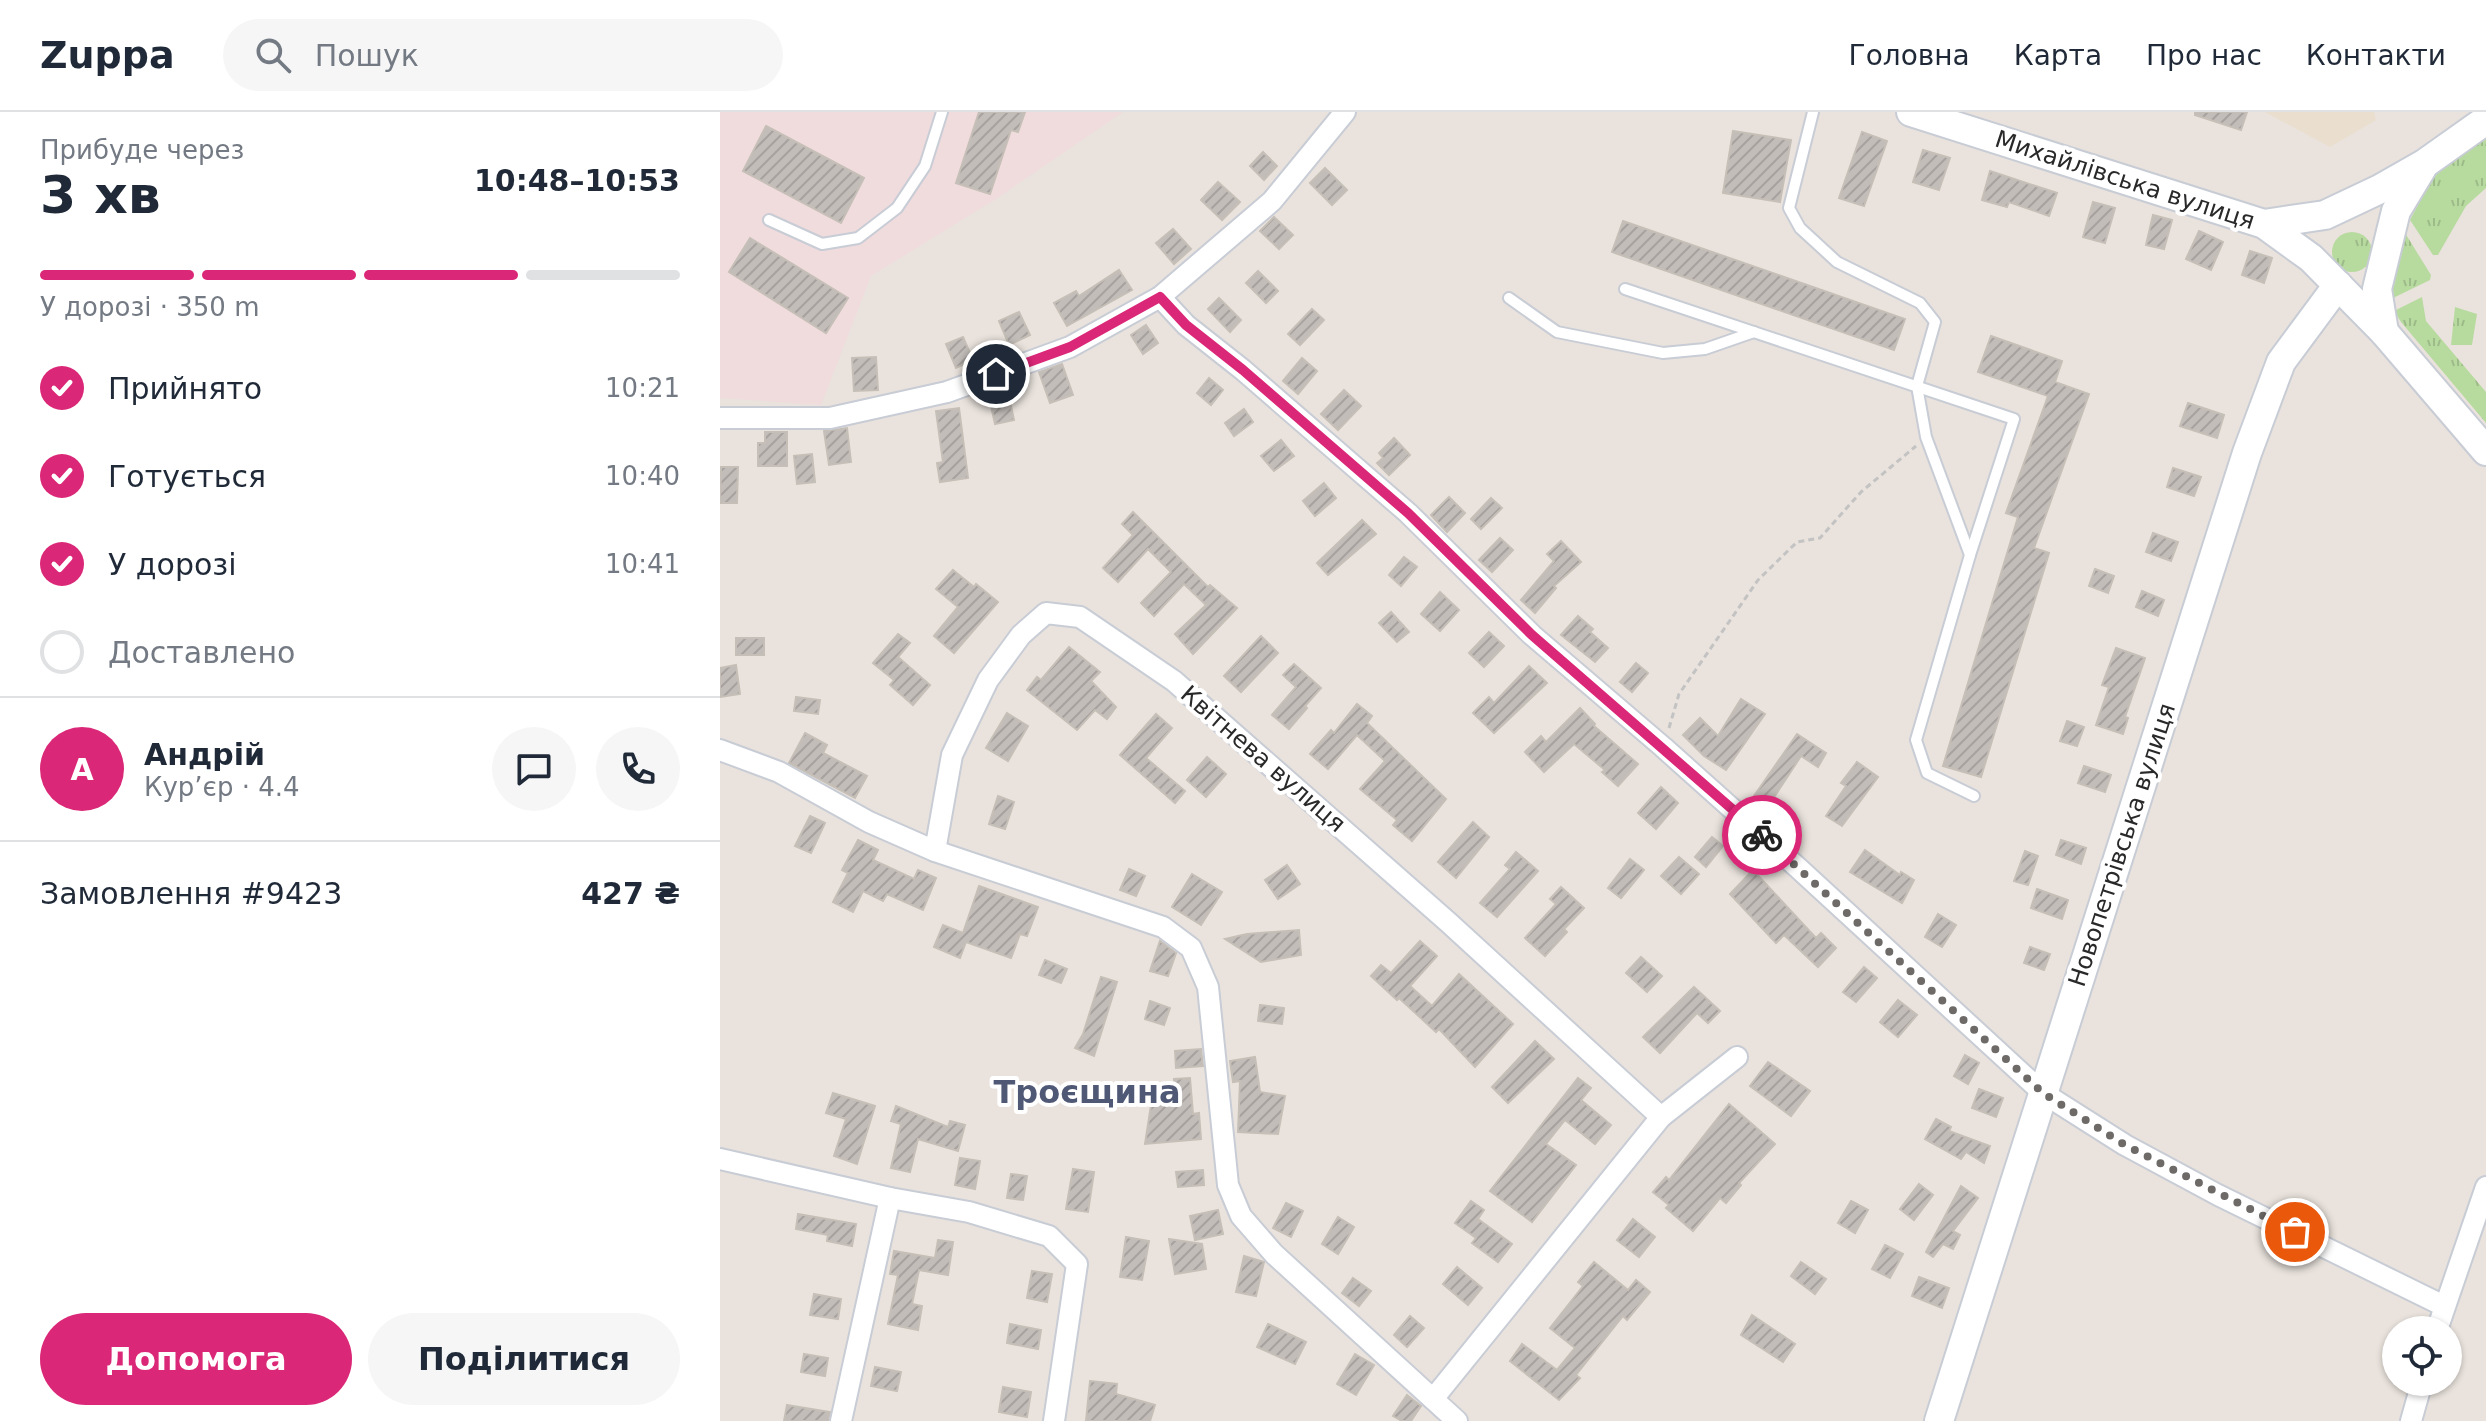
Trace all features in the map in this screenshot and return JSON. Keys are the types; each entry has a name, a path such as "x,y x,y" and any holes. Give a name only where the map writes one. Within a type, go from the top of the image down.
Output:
{"street":[{"path":"720,418 830,418 947,392 1070,347 1160,297 1272,201 1345,112"},
{"name":"Михайлівська вулиця","path":"1911,112 2264,224 2311,258 2384,332 2486,451"},
{"path":"2264,224 2325,215 2424,164 2486,120"},
{"path":"2384,332 2377,289 2396,211 2424,164"},
{"name":"Новопетрівська вулиця","path":"1939,1421 2252,440 2281,362 2338,285"},
{"path":"1160,297 1186,325 1243,370 1408,513 1532,635 1663,747 2043,1093 2125,1145 2191,1181 2444,1306"},
{"name":"Квітнева вулиця","path":"935,851 952,755 988,680 1021,635 1046,613 1080,617 1174,681 1448,922 1661,1117"},
{"path":"720,750 779,772 869,822 935,851 1163,927 1191,948 1208,987 1228,1185 1241,1216 1274,1254 1457,1421"},
{"path":"1433,1399 1661,1117 1737,1057"},
{"path":"720,1159 890,1198 969,1212 1049,1236 1077,1264 1054,1421"},
{"path":"2441,1316 2486,1187"},
{"path":"841,1421 890,1198"},
{"path":"2411,1421 2418,1396"}],"lane":[{"path":"769,220 822,244 858,238 897,208 925,166 942,112"},
{"path":"1813,112 1789,208 1800,228 1837,262 1920,303 1935,322 1917,386 1926,437 1970,555"},
{"path":"1625,289 2014,419 1916,740 1927,773 1974,796"},
{"path":"1509,298 1557,332 1663,353 1705,349 1754,332"}],"path":[{"path":"1663,747 1679,694 1758,580 1797,542 1820,538 1861,492 1926,437"}],"shaded area":[{"path":"720,112 1123,112 996,199 871,276 821,405 720,398"},
{"path":"2265,112 2374,112 2376,120 2330,147"}],"green space":[{"path":"2486,128 2486,188 2466,206 2438,255 2433,255 2410,220 2430,182 2450,154"},
{"path":"2352,232 2366,238 2372,252 2366,266 2352,272 2338,266 2332,252 2338,238"},
{"path":"2405,233 2431,275 2430,280 2391,299 2393,279"},
{"path":"2422,297 2426,321 2486,392 2486,423 2394,311"},
{"path":"2455,307 2477,314 2472,345 2451,345"}],"building":[{"path":"979,112 1025,112 1018,132 1011,130 990,194 956,183"},
{"path":"2195,112 2247,112 2241,130 2195,115"},
{"path":"766,126 864,178 841,223 743,171"},
{"path":"1733,131 1791,140 1780,202 1723,193"},
{"path":"1862,132 1887,141 1864,206 1839,198"},
{"path":"1923,150 1950,158 1939,190 1913,182"},
{"path":"1263,152 1277,166 1264,180 1250,166"},
{"path":"1325,168 1347,190 1332,205 1310,183"},
{"path":"1990,171 2057,193 2049,216 2009,202 2007,207 1982,200"},
{"path":"1218,182 1240,202 1222,220 1201,200"},
{"path":"2093,202 2115,208 2105,243 2083,237"},
{"path":"2153,215 2172,220 2164,249 2146,245"},
{"path":"1274,217 1293,235 1279,249 1260,231"},
{"path":"1623,221 1905,319 1894,350 1612,252"},
{"path":"1173,229 1191,249 1174,264 1156,243"},
{"path":"2199,231 2223,242 2211,270 2186,259"},
{"path":"750,238 848,298 826,333 729,272"},
{"path":"2250,251 2272,258 2264,283 2242,275"},
{"path":"1119,270 1132,290 1067,326 1054,303 1076,291 1079,296"},
{"path":"1258,271 1278,291 1266,303 1246,283"},
{"path":"1219,298 1241,320 1230,332 1208,309"},
{"path":"1312,309 1324,320 1300,345 1288,334"},
{"path":"1019,312 1030,335 1009,345 999,321"},
{"path":"1146,325 1158,343 1143,354 1131,335"},
{"path":"1991,336 2062,361 2055,382 2089,394 2034,548 2049,553 1981,777 1943,766 2018,517 2006,513 2048,396 1978,372"},
{"path":"963,337 973,360 956,368 946,344"},
{"path":"876,357 878,390 854,391 852,358"},
{"path":"1302,358 1317,371 1298,394 1283,381"},
{"path":"1062,364 1073,395 1050,403 1039,372"},
{"path":"1209,378 1223,390 1211,405 1197,393"},
{"path":"1344,390 1361,406 1338,430 1321,414"},
{"path":"1008,392 1014,420 995,424 989,397"},
{"path":"2188,403 2224,415 2217,438 2180,426"},
{"path":"959,408 968,478 940,482 937,463 943,462 936,411"},
{"path":"1244,409 1253,422 1234,436 1225,423"},
{"path":"847,428 851,462 829,465 824,431"},
{"path":"765,432 787,432 787,466 758,466 758,443 765,443"},
{"path":"1394,438 1410,455 1389,475 1377,463 1383,458 1379,453"},
{"path":"1281,440 1294,456 1274,471 1261,456"},
{"path":"812,454 815,482 797,484 794,456"},
{"path":"721,467 738,467 737,503 720,503"},
{"path":"2173,468 2201,477 2194,496 2167,487"},
{"path":"1324,483 1336,498 1315,516 1303,501"},
{"path":"1449,497 1465,513 1447,532 1431,515"},
{"path":"1491,498 1502,508 1481,529 1471,519"},
{"path":"1133,512 1208,587 1210,585 1237,608 1193,654 1175,634 1206,605 1184,584 1154,616 1141,603 1171,572 1148,549 1118,582 1103,568 1133,535 1122,524"},
{"path":"1362,520 1376,534 1328,575 1317,563"},
{"path":"2153,533 2178,542 2171,561 2146,552"},
{"path":"1500,538 1513,550 1492,572 1479,560"},
{"path":"1561,541 1581,562 1554,586 1556,588 1535,613 1521,600 1554,561 1547,554"},
{"path":"1404,557 1417,567 1401,586 1389,575"},
{"path":"2095,569 2114,576 2108,593 2089,586"},
{"path":"953,570 998,602 954,653 934,636 958,607 936,589"},
{"path":"2142,591 2164,600 2158,616 2136,607"},
{"path":"1440,592 1459,610 1440,631 1421,614"},
{"path":"1391,612 1409,632 1397,642 1379,623"},
{"path":"1578,616 1608,648 1595,662 1561,635"},
{"path":"1489,632 1504,646 1484,667 1469,653"},
{"path":"898,634 910,643 898,657 930,685 913,705 890,685 894,680 873,663"},
{"path":"1261,636 1278,653 1241,692 1224,676"},
{"path":"736,638 764,638 764,655 736,655"},
{"path":"1069,647 1100,672 1091,681 1116,707 1107,719 1095,710 1077,730 1027,690 1037,677 1041,680"},
{"path":"2116,648 2145,658 2125,717 2128,718 2123,734 2096,725 2109,687 2102,685"},
{"path":"1636,663 1648,673 1632,692 1620,682"},
{"path":"1294,664 1321,688 1289,729 1272,715 1296,687 1283,675"},
{"path":"736,665 740,694 720,697 720,668"},
{"path":"1529,666 1547,683 1494,733 1473,713 1489,697 1494,703"},
{"path":"796,697 820,700 818,714 794,711"},
{"path":"1741,699 1765,714 1726,770 1704,756 1683,735 1700,718 1718,736"},
{"path":"1357,704 1372,716 1367,723 1446,799 1412,841 1393,825 1397,820 1360,789 1385,761 1357,735 1328,769 1310,754 1331,730 1334,733"},
{"path":"1580,708 1594,726 1638,764 1618,786 1602,772 1605,770 1574,744 1544,772 1525,752 1541,736 1546,742"},
{"path":"1007,713 1028,726 1008,761 986,748"},
{"path":"1156,714 1172,728 1146,758 1185,791 1175,803 1120,755"},
{"path":"2067,721 2084,727 2077,746 2060,741"},
{"path":"805,733 827,745 823,753 867,776 855,798 789,763"},
{"path":"1797,734 1826,753 1818,767 1801,756 1769,805 1754,796"},
{"path":"1207,757 1226,774 1206,797 1187,780"},
{"path":"1857,762 1878,777 1842,826 1826,816 1846,786 1841,783"},
{"path":"2084,766 2111,775 2105,792 2078,783"},
{"path":"1661,787 1678,803 1656,829 1638,813"},
{"path":"998,796 1014,802 1005,829 989,824"},
{"path":"810,816 825,823 811,853 795,846"},
{"path":"1473,822 1489,837 1456,878 1438,862"},
{"path":"1712,837 1723,846 1706,867 1695,857"},
{"path":"858,840 878,850 873,860 914,879 918,870 936,878 923,910 887,894 883,901 863,891 853,912 833,902 848,873 842,870"},
{"path":"2061,840 2086,848 2081,864 2056,855"},
{"path":"1865,850 1900,875 1901,872 1914,880 1902,903 1850,872"},
{"path":"2025,851 2038,856 2028,885 2014,881"},
{"path":"1516,852 1538,871 1497,917 1480,903 1510,869 1505,865"},
{"path":"1679,857 1699,874 1681,894 1661,876"},
{"path":"1630,859 1644,870 1621,898 1608,888"},
{"path":"1287,865 1300,884 1278,899 1265,880"},
{"path":"1129,869 1145,876 1136,896 1120,890"},
{"path":"1753,870 1816,938 1821,933 1836,948 1818,967 1784,935 1776,943 1730,894"},
{"path":"1192,874 1222,892 1201,925 1172,907"},
{"path":"979,886 1038,907 1027,936 1020,934 1011,958 966,942 960,958 934,947 943,925 963,933"},
{"path":"1561,887 1584,908 1545,956 1525,938 1556,904 1550,899"},
{"path":"2037,889 2068,900 2062,919 2031,908"},
{"path":"1938,914 1956,925 1942,947 1925,937"},
{"path":"1299,930 1301,955 1261,962 1225,939 1247,934"},
{"path":"1160,941 1176,953 1168,976 1150,971"},
{"path":"1420,941 1437,956 1410,986 1432,1006 1459,974 1513,1024 1475,1067 1439,1029 1436,1032 1371,976 1381,965 1391,973"},
{"path":"2030,947 2050,954 2044,970 2024,963"},
{"path":"1641,957 1662,976 1647,992 1626,973"},
{"path":"1045,960 1067,969 1061,983 1039,975"},
{"path":"1864,967 1877,978 1856,1002 1843,992"},
{"path":"1101,977 1117,982 1094,1056 1075,1048 1083,1034"},
{"path":"1694,987 1720,1011 1708,1023 1697,1013 1660,1053 1643,1037"},
{"path":"1898,1000 1917,1015 1898,1037 1880,1022"},
{"path":"1150,1001 1170,1008 1164,1025 1145,1019"},
{"path":"1260,1005 1284,1008 1282,1024 1258,1021"},
{"path":"1535,1041 1554,1059 1508,1103 1492,1087"},
{"path":"1201,1049 1203,1066 1176,1068 1175,1051"},
{"path":"1965,1055 1979,1063 1968,1084 1954,1076"},
{"path":"1255,1057 1260,1092 1285,1096 1278,1134 1238,1132 1240,1081 1233,1082 1230,1061"},
{"path":"1768,1062 1810,1091 1791,1116 1750,1086"},
{"path":"1190,1078 1193,1114 1199,1113 1201,1139 1145,1144 1153,1092 1175,1094 1174,1079"},
{"path":"1578,1078 1591,1088 1581,1100 1611,1125 1595,1144 1565,1120 1546,1144 1576,1165 1532,1222 1490,1191"},
{"path":"1979,1089 2003,1098 1996,1117 1972,1108"},
{"path":"833,1093 875,1106 857,1164 834,1156 846,1119 826,1113"},
{"path":"1729,1104 1775,1144 1739,1183 1741,1185 1726,1203 1720,1198 1693,1231 1653,1192 1666,1177 1669,1180"},
{"path":"896,1106 948,1127 950,1121 965,1125 958,1151 918,1139 910,1172 891,1168 901,1124 891,1121"},
{"path":"1936,1119 1951,1127 1949,1131 1990,1146 1984,1163 1966,1152 1961,1159 1925,1139"},
{"path":"960,1158 980,1161 975,1189 955,1185"},
{"path":"1073,1169 1094,1172 1088,1212 1066,1209"},
{"path":"1203,1170 1204,1185 1178,1187 1176,1172"},
{"path":"1011,1174 1027,1176 1023,1200 1007,1198"},
{"path":"1919,1184 1933,1195 1914,1220 1900,1209"},
{"path":"1961,1186 1978,1198 1953,1231 1960,1235 1953,1249 1943,1244 1933,1257 1926,1252"},
{"path":"1471,1201 1484,1210 1478,1219 1512,1244 1498,1262 1472,1243 1476,1238 1455,1223"},
{"path":"1851,1201 1868,1210 1855,1233 1838,1223"},
{"path":"1286,1203 1303,1211 1291,1237 1273,1228"},
{"path":"1218,1210 1223,1234 1195,1240 1190,1216"},
{"path":"798,1214 856,1224 852,1246 827,1241 828,1235 796,1229"},
{"path":"1338,1217 1354,1227 1338,1254 1322,1244"},
{"path":"1633,1219 1655,1237 1639,1257 1617,1240"},
{"path":"1126,1237 1149,1241 1142,1280 1120,1277"},
{"path":"1169,1239 1202,1244 1206,1269 1175,1274"},
{"path":"938,1240 953,1242 948,1275 919,1270 912,1304 922,1306 918,1330 888,1324 898,1275 890,1274 894,1251 935,1258"},
{"path":"1885,1245 1903,1254 1890,1278 1872,1269"},
{"path":"1244,1256 1264,1262 1256,1296 1236,1292"},
{"path":"1594,1262 1628,1290 1636,1280 1650,1292 1627,1320 1623,1316 1576,1375 1580,1378 1559,1400 1510,1361 1522,1344 1557,1370 1575,1348 1550,1328 1583,1286 1578,1282"},
{"path":"1801,1262 1826,1279 1815,1294 1791,1276"},
{"path":"1457,1267 1482,1288 1468,1305 1443,1284"},
{"path":"1032,1271 1052,1274 1047,1302 1027,1298"},
{"path":"1919,1277 1949,1288 1942,1308 1912,1296"},
{"path":"1353,1278 1371,1291 1359,1306 1342,1293"},
{"path":"814,1294 841,1299 838,1319 810,1315"},
{"path":"1752,1315 1795,1344 1783,1362 1741,1335"},
{"path":"1410,1316 1424,1328 1407,1347 1394,1335"},
{"path":"1010,1324 1041,1330 1038,1349 1007,1343"},
{"path":"1268,1324 1306,1342 1295,1364 1257,1347"},
{"path":"804,1354 828,1358 825,1376 801,1372"},
{"path":"1355,1354 1374,1365 1356,1395 1337,1384"},
{"path":"875,1367 901,1372 897,1391 871,1386"},
{"path":"1090,1381 1117,1384 1116,1394 1155,1405 1150,1421 1086,1421"},
{"path":"1003,1387 1031,1392 1027,1417 999,1412"},
{"path":"1407,1395 1421,1406 1411,1421 1402,1421 1393,1416"},
{"path":"787,1405 830,1412 828,1421 784,1421"}],"way so far":[{"path":"1762,835 2043,1093 2125,1145 2295,1232"}],"district":[{"name":"Троєщина","path":"1087,1092"}],"route":[{"path":"996,374 1070,347 1160,297 1186,325 1243,370 1408,513 1532,635 1762,835"}]}
